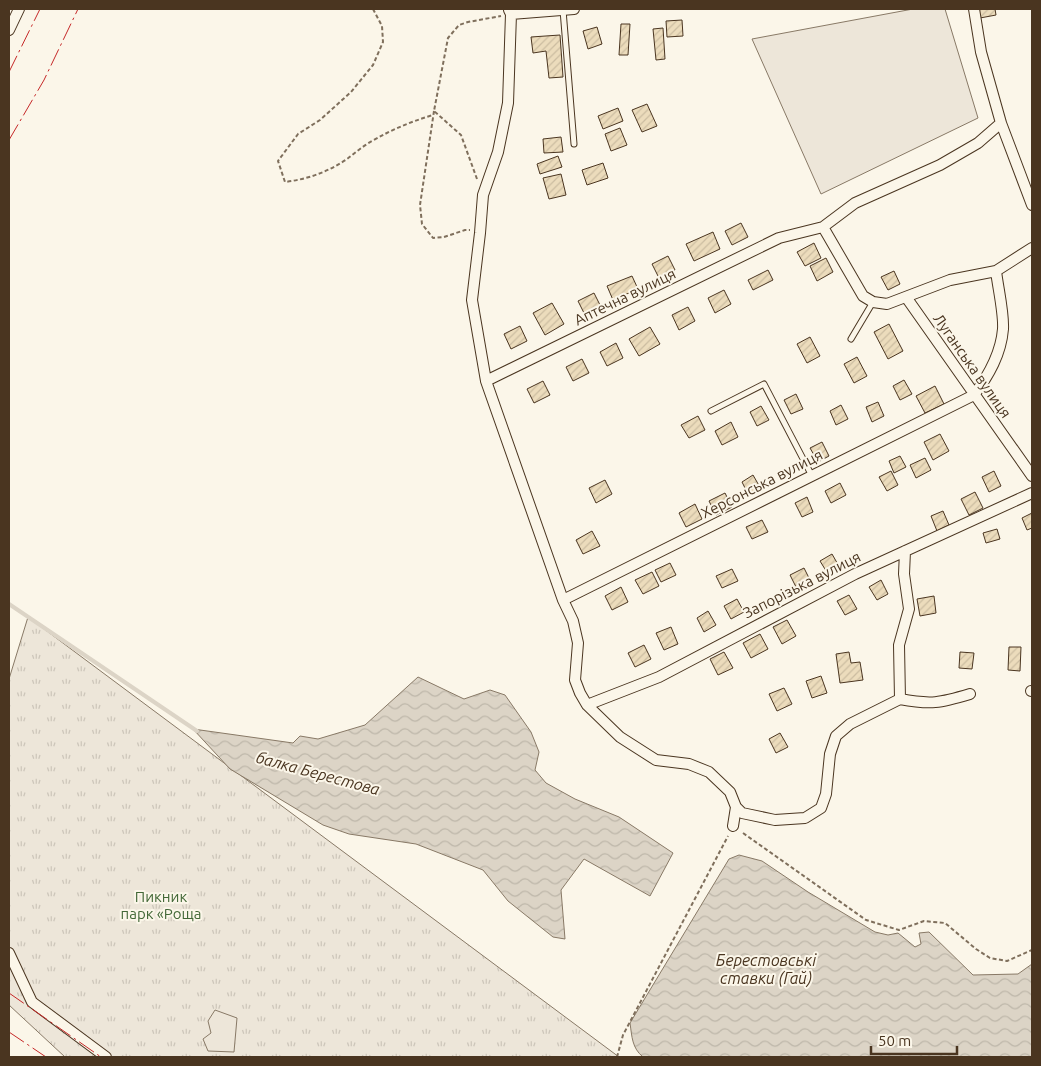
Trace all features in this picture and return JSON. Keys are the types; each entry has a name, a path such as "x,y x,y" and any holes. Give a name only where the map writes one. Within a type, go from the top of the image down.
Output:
{"street":[{"path":"9,30 19,9"},
{"path":"974,9 982,52 1001,123 1032,205"},
{"path":"569,10 529,13 510,12 508,103 498,152 483,196 472,300 486,382 563,600 573,621 578,643 575,680 587,705 620,737 656,760 689,764 709,772 730,792 736,808 742,813 775,820 805,818 820,808 826,794 830,754 836,736 850,724 900,699 920,703 940,703 970,694"},
{"name":"Аптечна вулиця","path":"486,382 779,238 824,227 856,203 940,165 978,143 1001,123"},
{"path":"824,227 863,296 873,302 887,304 950,280 996,271 1032,248"},
{"path":"974,395 987,378 998,357 1003,328 996,271"},
{"name":"Луганська вулиця","path":"906,297 1032,476"},
{"name":"Херсонська вулиця","path":"563,600 974,395"},
{"name":"Запорізька вулиця","path":"587,705 659,677 854,574 1032,493"},
{"path":"900,699 899,645 908,609 904,574 905,550"},
{"path":"733,826 736,808"},
{"path":"9,953 32,1002 106,1057"}],"lane":[{"path":"569,10 574,144"},
{"path":"851,339 873,302"},
{"path":"711,412 764,384 812,476"}],"path":[{"path":"373,9 382,26 382,42 373,65 350,92 320,120 298,134 278,162 285,182 303,179 325,171 346,160 370,142 406,123 433,115"},
{"path":"480,233 473,230 465,230 444,238 433,238 422,224 420,204 433,115 448,38 459,26 468,22 510,12"},
{"path":"434,111 461,135 483,196"},
{"path":"617,1057 624,1036 733,826 866,920 899,930 924,921 944,923 990,958 1007,961 1032,950"}],"green space":[{"path":"913,9 945,9 978,118 821,194 752,39"},
{"name":"Пикник парк «Роща","path":"28,617 619,1057 65,1057 9,1005 9,679"},
{"path":"215,1010 237,1018 234,1052 208,1051 203,1039 211,1033 208,1021"}],"water":[{"path":"418,677 464,699 490,690 505,695 531,732 539,752 535,770 546,783 575,799 619,817 673,853 650,896 584,859 561,890 565,939 553,937 508,901 483,870 416,844 349,834 323,825 230,769 193,729 293,743 300,736 318,739 365,725"},
{"name":"Берестовські ставки (Гай)","path":"739,855 762,861 808,892 875,932 888,935 898,933 915,947 921,944 919,933 929,932 973,975 1018,974 1032,964 1032,1057 643,1057 635,1046 630,1023 729,859"}],"building":[{"path":"978,9 995,9 996,15 980,18"},
{"path":"682,20 683,36 667,37 666,21"},
{"path":"621,24 630,24 628,55 619,55"},
{"path":"597,27 602,44 588,49 583,31"},
{"path":"663,28 665,59 656,60 653,29"},
{"path":"560,35 563,77 549,78 546,51 533,53 531,37"},
{"path":"647,104 657,126 642,132 632,110"},
{"path":"618,108 623,121 603,129 598,116"},
{"path":"620,128 627,145 611,151 605,134"},
{"path":"561,137 563,152 544,153 543,139"},
{"path":"558,156 562,167 540,174 537,164"},
{"path":"603,163 608,178 587,185 582,170"},
{"path":"561,174 566,195 549,199 543,178"},
{"path":"741,223 748,237 732,245 725,231"},
{"path":"713,232 720,249 694,261 686,244"},
{"path":"814,243 821,258 805,266 797,252"},
{"path":"668,256 675,270 659,278 652,264"},
{"path":"826,258 833,272 817,281 810,266"},
{"path":"768,270 773,280 753,290 748,280"},
{"path":"894,271 900,284 888,290 881,277"},
{"path":"632,276 638,289 613,300 607,286"},
{"path":"724,290 731,304 715,313 708,298"},
{"path":"594,293 601,307 585,315 578,301"},
{"path":"552,303 564,324 545,335 533,313"},
{"path":"688,307 695,321 679,330 672,315"},
{"path":"889,324 903,351 888,359 874,332"},
{"path":"520,326 527,341 511,349 504,334"},
{"path":"650,327 660,344 639,356 629,339"},
{"path":"810,337 820,356 807,363 797,344"},
{"path":"616,343 623,358 607,366 600,352"},
{"path":"857,357 867,376 854,383 844,364"},
{"path":"582,359 589,373 573,381 566,367"},
{"path":"904,380 912,394 900,400 893,386"},
{"path":"543,381 550,395 534,403 527,389"},
{"path":"935,386 944,404 925,413 916,396"},
{"path":"796,394 803,409 791,414 784,400"},
{"path":"878,402 884,416 872,422 866,407"},
{"path":"841,405 848,419 836,425 830,411"},
{"path":"761,406 769,420 757,426 750,412"},
{"path":"698,416 705,430 689,438 681,425"},
{"path":"731,422 738,437 722,445 715,431"},
{"path":"940,434 949,451 933,460 924,442"},
{"path":"822,442 829,456 818,462 810,448"},
{"path":"900,456 906,467 894,473 889,461"},
{"path":"925,458 931,470 916,478 910,465"},
{"path":"891,471 898,485 887,491 879,477"},
{"path":"994,471 1001,486 989,492 982,477"},
{"path":"753,475 761,489 749,496 742,482"},
{"path":"605,480 612,494 596,503 589,488"},
{"path":"840,483 846,495 831,503 825,491"},
{"path":"975,492 983,508 969,515 961,499"},
{"path":"725,493 732,507 716,515 709,501"},
{"path":"807,497 813,512 802,517 795,503"},
{"path":"695,504 702,519 686,527 679,513"},
{"path":"943,511 949,525 937,531 931,516"},
{"path":"1032,513 1032,528 1027,530 1022,518"},
{"path":"762,520 768,532 752,539 746,527"},
{"path":"997,529 1000,539 986,543 983,533"},
{"path":"592,531 600,546 583,554 576,540"},
{"path":"832,554 840,568 828,574 820,561"},
{"path":"670,563 676,575 661,582 655,570"},
{"path":"804,568 810,580 796,587 790,575"},
{"path":"732,569 738,581 722,588 716,576"},
{"path":"652,572 659,586 643,594 635,580"},
{"path":"881,580 888,594 877,600 869,587"},
{"path":"621,587 628,602 612,610 605,596"},
{"path":"849,595 857,609 845,615 837,601"},
{"path":"934,596 936,613 920,616 917,599"},
{"path":"737,599 744,612 731,619 724,606"},
{"path":"708,611 716,625 704,632 697,618"},
{"path":"787,620 796,636 782,644 773,627"},
{"path":"671,627 678,644 664,650 656,633"},
{"path":"760,634 768,649 751,658 743,643"},
{"path":"644,645 651,659 635,667 628,653"},
{"path":"1009,647 1021,647 1020,671 1008,670"},
{"path":"724,652 733,668 718,675 710,659"},
{"path":"849,652 851,663 860,662 863,680 840,683 836,654"},
{"path":"960,652 974,653 972,669 959,668"},
{"path":"821,676 827,693 812,698 806,681"},
{"path":"784,688 792,704 777,711 769,694"},
{"path":"780,733 788,747 776,753 769,739"}],"waterway":[{"name":"балка Берестова","path":"9,604 197,731"}],"power":[{"path":"9,72 40,9"},
{"path":"9,140 44,80 78,9"},
{"path":"9,993 101,1057"},
{"path":"9,1032 46,1057"}]}
